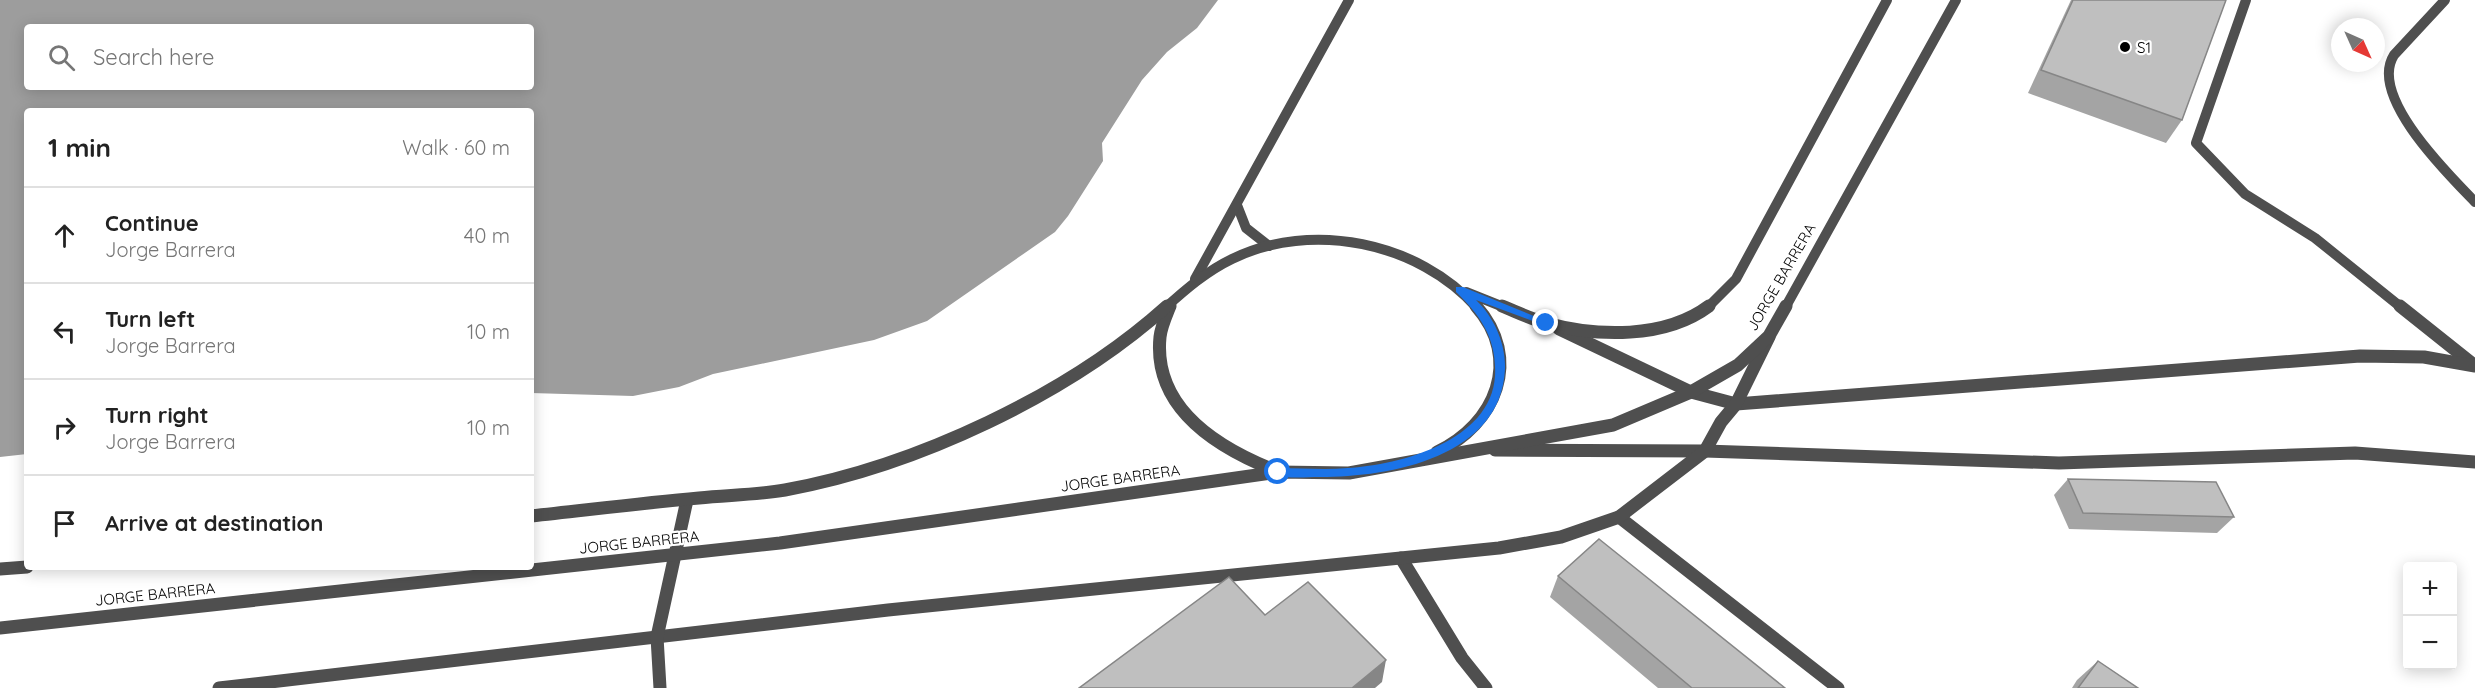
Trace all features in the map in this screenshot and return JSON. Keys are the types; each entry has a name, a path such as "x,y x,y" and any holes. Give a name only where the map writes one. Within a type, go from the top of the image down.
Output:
{"street":[{"path":"1195,279 1349,0"},
{"name":"JORGE BARRERA","path":"1459,290 1546,323 1603,333 1666,327 1707,308 1736,279 1887,0"},
{"name":"JORGE BARRERA","path":"0,627 780,543 1278,472 1349,473 1613,425 1691,392 1738,365 1769,336 1956,0"},
{"path":"2246,0 2196,143 2245,194 2314,238 2475,366"},
{"path":"2445,0 2390,63 2387,81 2396,106 2457,184 2475,202"},
{"path":"1237,205 1246,228 1269,246"},
{"name":"JORGE BARRERA","path":"534,516 785,490 867,469 952,437 1105,357 1172,302 1195,279 1224,261 1269,246 1292,242 1328,240 1364,244 1399,254 1420,264 1459,290 1480,309 1494,332 1501,357 1499,383 1490,407 1473,429 1448,447 1419,459"},
{"name":"JORGE BARRERA","path":"1172,302 1161,324 1158,350 1162,375 1173,400 1191,424 1216,445 1245,461 1278,472"},
{"path":"1546,323 1691,392 1736,404 2360,356 2424,357 2475,366"},
{"path":"219,688 888,610 1498,548 1561,537 1618,517 1705,451 1736,404 1769,336"},
{"path":"1476,450 1705,451 1722,454 2059,463 2355,453 2475,462"},
{"path":"660,688 657,637 687,500"},
{"path":"1618,517 1838,688"},
{"path":"1401,558 1462,658 1486,688"},
{"path":"0,569 24,567"}],"shaded area":[{"path":"0,0 1218,0 1197,28 1167,52 1142,80 1102,143 1103,161 1068,216 1055,232 927,321 874,340 713,374 679,387 633,396 534,393 534,108 24,108 24,454 0,457"}],"building":[{"name":"S1","path":"2073,0 2226,0 2182,120 2041,70"},
{"path":"2068,479 2216,482 2234,517 2083,513"},
{"path":"1599,539 1785,688 1692,688 1558,576"},
{"path":"1229,577 1265,615 1308,582 1386,660 1352,688 1079,688"},
{"path":"2098,661 2138,688 2078,688"}],"place":[{"name":"S1","path":"2125,47"}],"route":[{"path":"1278,472 1349,473 1419,459 1448,447 1473,429 1490,407 1499,383 1501,357 1494,332 1480,309 1459,290 1546,323"}]}
